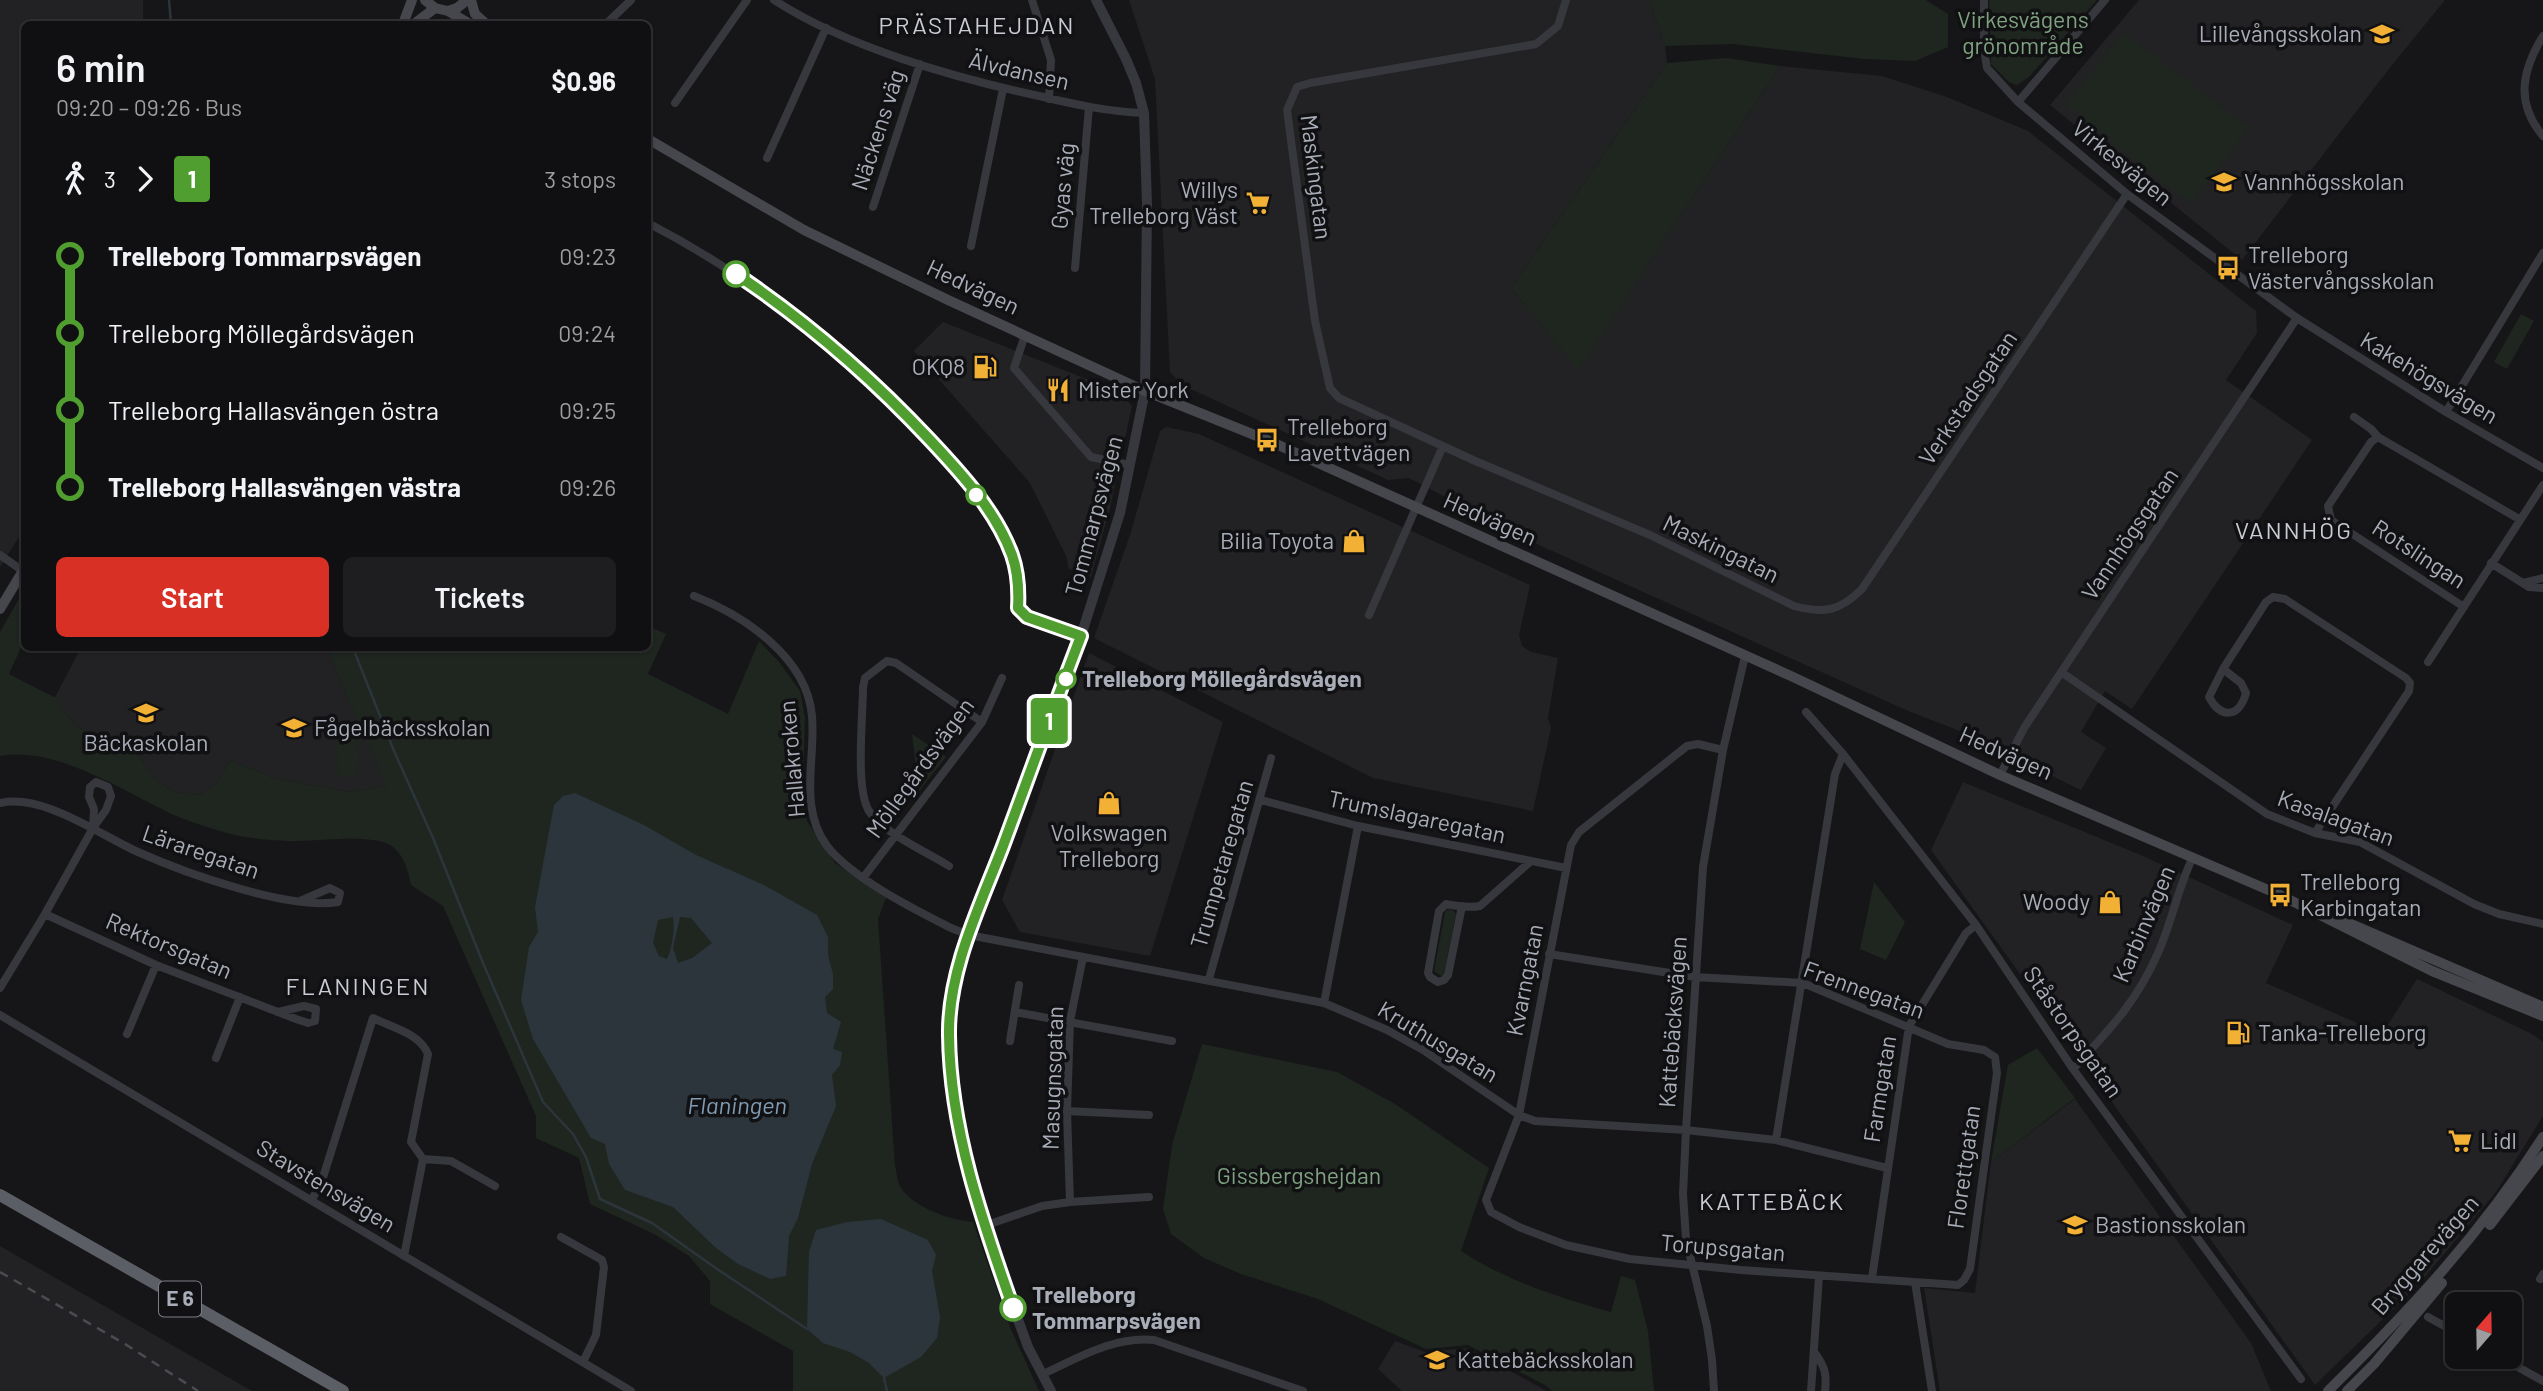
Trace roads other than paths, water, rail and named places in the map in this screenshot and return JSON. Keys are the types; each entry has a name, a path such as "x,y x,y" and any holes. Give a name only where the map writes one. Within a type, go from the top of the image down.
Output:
{"highway":[{"name":"E 6","path":"0,1196 343,1391"}],"main road":[{"path":"404,21 412,0"},
{"path":"425,0 435,8 448,11 465,21"},
{"path":"448,11 469,0 475,14 483,21"},
{"path":"418,21 435,8"},
{"name":"Hedvägen","path":"651,141 804,230 1145,391 1267,440 1745,656 2000,775 2543,1007"},
{"path":"0,609 21,575"},
{"name":"Hedvägen","path":"2326,916 2342,927 2432,971 2478,992 2543,1016"},
{"name":"Bryggarevägen","path":"2328,1391 2445,1270 2518,1177 2543,1137"},
{"name":"Bryggarevägen","path":"2347,1391 2374,1364 2444,1282 2543,1156"}],"street":[{"path":"609,21 631,0"},
{"path":"675,103 747,0"},
{"name":"Älvdansen","path":"774,0 826,28 920,64 1003,89 1088,107 1144,113"},
{"path":"1032,0 1051,60 1049,99"},
{"name":"Tommarpsvägen","path":"1051,1391 1024,1336 984,1226 962,1138 952,1077 949,1032 957,980 969,935 1081,636 1119,513 1145,391 1147,205 1144,113 1126,59 1096,0"},
{"name":"Maskingatan","path":"1566,0 1558,26 1536,44 1297,87 1287,110 1315,321 1330,388 1339,398 1650,535 1794,606 1813,611 1829,610"},
{"name":"Virkesvägen","path":"1983,0 1987,68 2018,102 2127,194 2297,318"},
{"path":"2018,102 2105,0"},
{"path":"767,158 826,28"},
{"path":"2543,36 2530,58 2524,79 2525,97 2531,118 2543,136"},
{"name":"Näckens väg","path":"873,207 920,64"},
{"path":"971,246 1003,89"},
{"name":"Gyas väg","path":"1076,268 1088,107"},
{"name":"Verkstadsgatan","path":"1829,610 1848,603 1863,589 2127,194"},
{"path":"651,225 760,290 848,359 952,464 1000,528 1013,557 1019,585 1018,608 1027,617 1081,636"},
{"path":"2446,412 2543,253"},
{"name":"Kakehögsvägen","path":"2297,318 2446,412 2543,468"},
{"name":"Vannhögsgatan","path":"2000,775 2024,728 2297,318"},
{"path":"1025,334 1014,368 1091,457 1130,465"},
{"path":"2354,417 2371,429 2378,438 2519,519"},
{"name":"Rotslingan","path":"2378,438 2371,442 2328,506 2331,520 2463,607"},
{"path":"1369,614 1443,446"},
{"path":"2428,662 2543,485"},
{"path":"0,555 21,568"},
{"path":"2491,563 2529,587 2543,588"},
{"path":"2523,583 2543,578"},
{"name":"Hallakroken","path":"694,596 725,608 763,636 796,672 807,693 812,716 809,777 811,807 818,830 828,846 852,871 863,878 969,935"},
{"path":"2223,669 2241,683 2246,693 2243,705 2236,711 2227,713 2214,706 2209,696 2223,669 2266,602 2273,597 2285,599 2410,683 2409,691 2315,833"},
{"name":"Kattebäcksvägen","path":"1714,1391 1707,1326 1686,1239 1683,1194 1703,867 1723,750 1745,656"},
{"path":"949,866 895,834 869,810 862,790 865,678 887,661 896,663 982,722"},
{"name":"Kasalagatan","path":"2061,672 2267,814 2315,833 2360,842 2474,904 2499,914 2543,924"},
{"name":"Möllegårdsvägen","path":"863,878 982,722 1002,678"},
{"name":"Ståstorpsgatan","path":"1806,712 1843,754 1976,925 2073,1069 2301,1379"},
{"name":"Kvarngatan","path":"1487,1207 1486,1200 1518,1115 1574,838 1688,746 1698,744 1723,750"},
{"path":"1776,1140 1835,774 1843,754"},
{"name":"Trumpetaregatan","path":"1209,979 1271,758"},
{"path":"0,988 106,810 111,796 108,787 96,782 90,787 89,797 94,809 93,828"},
{"name":"Trumslagaregatan","path":"1261,800 1358,826 1566,868"},
{"name":"Läraregatan","path":"0,803 9,801 59,811 136,851 176,868 265,895 300,901"},
{"path":"1324,1003 1358,826"},
{"name":"Karbinvägen","path":"2073,1069 2127,1010 2141,988 2164,940 2193,857"},
{"path":"1462,906 1448,975 1438,982 1428,973 1439,911 1446,904 1480,906 1531,861"},
{"name":"Rektorsgatan","path":"46,914 156,965 278,1012"},
{"name":"Farmgatan","path":"1872,1278 1909,1026 1966,933 1976,925"},
{"name":"Kruthusgatan","path":"969,935 1324,1003 1387,1030 1423,1050 1518,1115 1535,1121 1686,1130 1776,1140 1887,1168"},
{"name":"Frennegatan","path":"1549,954 1695,977 1803,983 1948,1044 1984,1050 1995,1057"},
{"name":"Masugnsgatan","path":"1070,1202 1067,1111 1070,1021 1083,957"},
{"path":"127,1034 156,965"},
{"path":"1010,1041 1019,985"},
{"path":"216,1058 240,997"},
{"path":"1015,1012 1172,1041"},
{"name":"Stavstensvägen","path":"0,1015 631,1391"},
{"path":"311,1200 320,1186 373,1018 423,1043 428,1054 411,1142 422,1159 404,1256"},
{"name":"Florettgatan","path":"1964,1280 1970,1269 1997,1073 1995,1057"},
{"path":"1067,1111 1149,1115"},
{"path":"422,1159 451,1161 495,1186"},
{"path":"984,1226 1042,1206 1149,1197"},
{"name":"Torupsgatan","path":"1487,1207 1491,1212 1519,1227 1566,1245 1630,1259 1741,1270 1958,1285 1964,1280"},
{"path":"561,1237 602,1260 604,1267 596,1335 583,1362"},
{"path":"1811,1391 1819,1276"},
{"path":"1915,1282 1931,1391"},
{"path":"2428,1317 2445,1326"},
{"path":"1042,1374 1089,1353 1134,1338 1154,1340 1303,1391"},
{"path":"1815,1353 1827,1373 1825,1391"},
{"path":"2521,1369 2543,1381"}],"water":[{"name":"Flaningen","path":"575,793 644,825 696,855 764,885 817,915 828,937 833,989 825,997 827,1013 841,1022 833,1049 842,1052 840,1065 832,1075 836,1106 812,1164 798,1218 789,1236 786,1276 770,1279 738,1264 716,1248 673,1207 625,1190 609,1164 605,1144 591,1138 533,1039 521,1000 529,947 538,932 535,907 554,805 563,796","holes":["673,917 673,938 667,959 659,956 653,943 658,920","680,917 691,918 712,943 692,958 678,963 673,948"]},
{"path":"881,1219 928,1240 936,1255 932,1271 940,1317 937,1338 921,1357 884,1378 869,1363 850,1352 823,1343 807,1329 809,1252 816,1230 847,1222"}],"waterway":[{"path":"169,0 171,21"},
{"path":"354,651 543,1102 573,1134 586,1157 600,1199 652,1223 807,1329"},
{"path":"884,1378 887,1391"}],"railway":[{"path":"0,1272 125,1344 198,1391"}],"place":[{"name":"Lillevångsskolan","path":"2382,34"},
{"name":"Vannhögsskolan","path":"2224,182"},
{"name":"Willys Trelleborg Väst","path":"1258,203"},
{"name":"Trelleborg Västervångsskolan","path":"2228,268"},
{"name":"OKQ8","path":"985,367"},
{"name":"Mister York","path":"1058,390"},
{"name":"Trelleborg Lavettvägen","path":"1267,440"},
{"name":"Bilia Toyota","path":"1354,541"},
{"name":"Trelleborg Möllegårdsvägen","path":"1066,679"},
{"name":"Bäckaskolan","path":"146,713"},
{"name":"Fågelbäcksskolan","path":"294,728"},
{"name":"Volkswagen Trelleborg","path":"1109,803"},
{"name":"Trelleborg Karbingatan","path":"2280,895"},
{"name":"Woody","path":"2110,902"},
{"name":"Tanka-Trelleborg","path":"2238,1033"},
{"name":"Lidl","path":"2460,1141"},
{"name":"Bastionsskolan","path":"2075,1225"},
{"name":"Trelleborg Tommarpsvägen","path":"1013,1308"},
{"name":"Kattebäcksskolan","path":"1437,1360"}],"district":[{"name":"PRÄSTAHEJDAN","path":"977,26"},
{"name":"VANNHÖG","path":"2294,531"},
{"name":"FLANINGEN","path":"358,987"},
{"name":"KATTEBÄCK","path":"1772,1202"}],"park label":[{"name":"Virkesvägens grönområde","path":"2023,33"},
{"name":"Gissbergshejdan","path":"1299,1176"}]}
